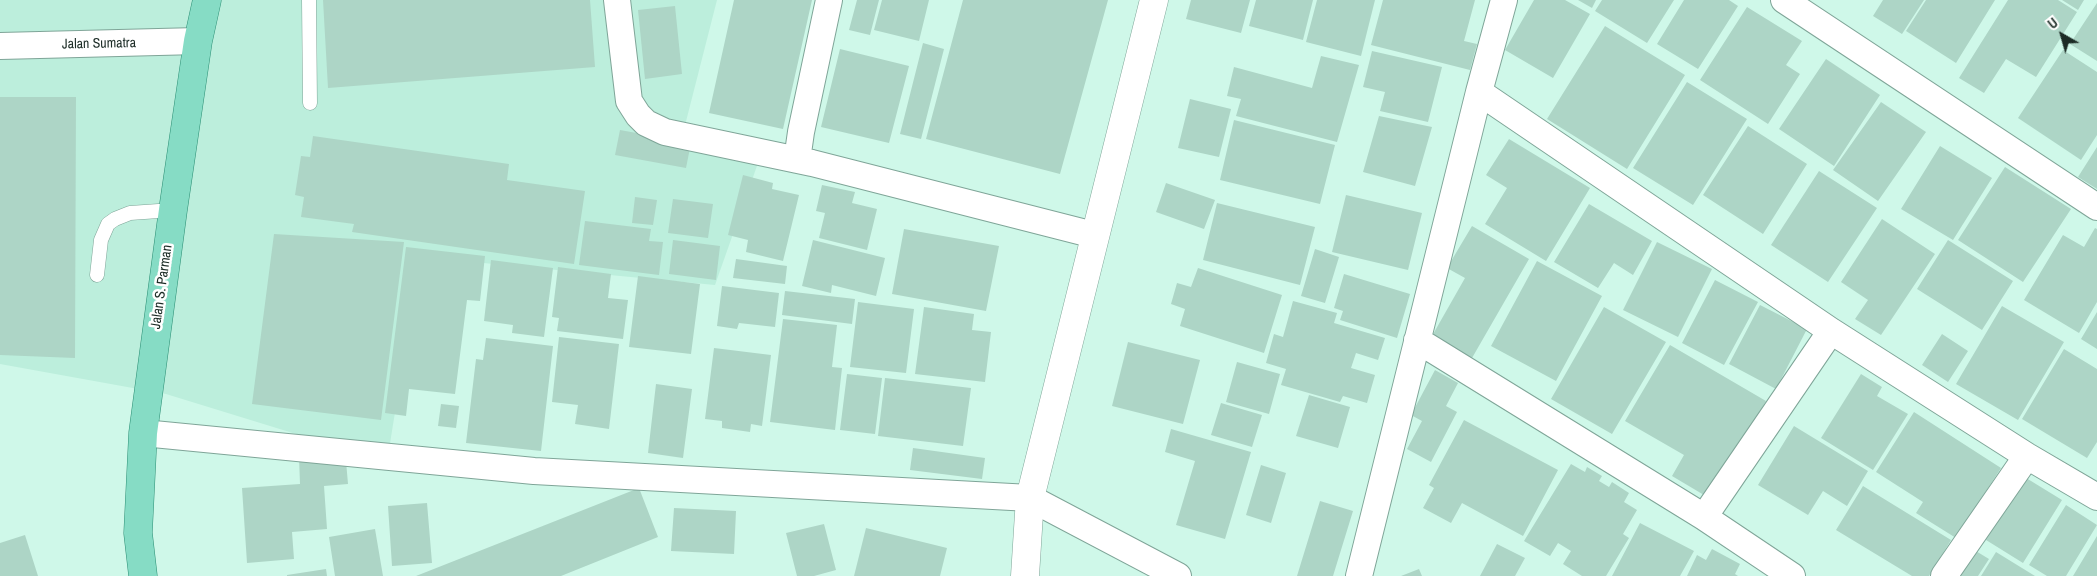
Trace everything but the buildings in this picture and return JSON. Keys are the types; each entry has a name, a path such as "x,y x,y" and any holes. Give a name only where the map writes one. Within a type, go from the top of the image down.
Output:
{"main road":[{"name":"Jalan S. Parman","path":"144,576 138,533 143,433 198,41 208,0"},
{"path":"1024,576 1030,498 1154,0"}],"street":[{"path":"617,0 629,101 638,116 646,123 665,132 797,160 1094,235"},
{"path":"797,160 801,132 829,0"},
{"path":"1359,576 1479,92 1504,0"},
{"path":"1784,0 2097,207"},
{"name":"Jalan Sumatra","path":"0,46 198,41"},
{"path":"1479,92 1831,331 2027,456 2097,497"},
{"path":"1704,517 1831,331"},
{"path":"1417,340 1704,517 1792,576"},
{"path":"143,433 534,472 1030,498 1178,576"},
{"path":"1944,576 2027,456"}],"lane":[{"path":"309,0 310,104"},
{"path":"98,275 101,240 108,224 130,213 173,210"}],"shaded area":[{"path":"0,0 717,0 681,141 764,146 715,285 420,257 387,462 166,394 0,364"}]}
